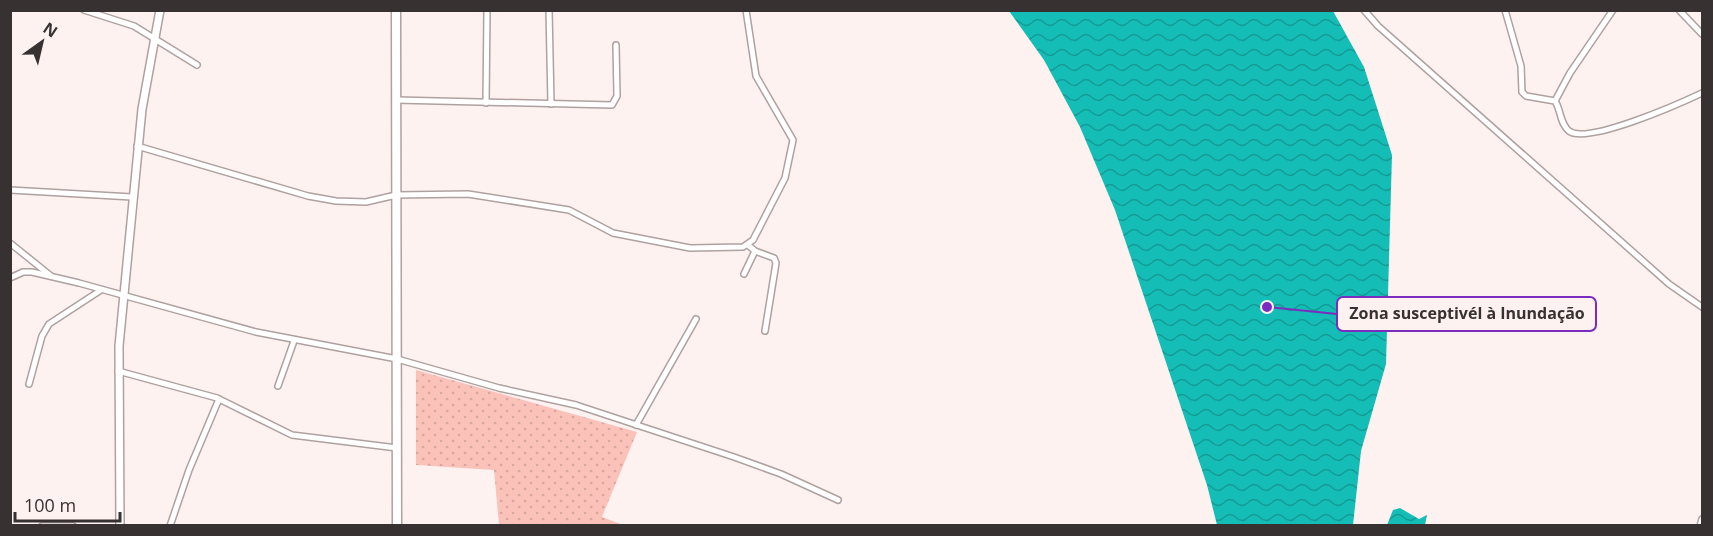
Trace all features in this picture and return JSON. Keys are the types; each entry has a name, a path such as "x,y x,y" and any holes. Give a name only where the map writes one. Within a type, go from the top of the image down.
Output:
{"main road":[{"path":"396,10 397,525"}],"street":[{"path":"84,10 128,24 197,64"},
{"path":"120,525 118,371 137,146 160,10"},
{"path":"486,103 487,10"},
{"path":"549,10 551,104"},
{"path":"137,146 308,196 361,202 396,195 468,194 576,212 613,233 690,248 748,245 753,240 786,178 793,140 756,76 746,10"},
{"path":"1364,10 1378,26 1669,284 1702,307"},
{"path":"1505,10 1521,66 1522,92 1526,96 1555,101"},
{"path":"1613,10 1570,72 1555,101 1566,129 1572,133 1586,135 1635,121 1702,93"},
{"path":"1679,10 1702,34"},
{"path":"396,100 612,105 617,96 616,45"},
{"path":"10,190 132,197"},
{"path":"10,243 53,278"},
{"path":"748,245 755,251 774,258 776,263 765,331"},
{"path":"744,274 755,251"},
{"path":"10,278 23,272 53,278 294,341 398,359 499,388 576,405 781,474 838,500"},
{"path":"29,384 42,336 49,324 101,290"},
{"path":"636,425 696,320"},
{"path":"278,386 294,341"},
{"path":"118,371 219,399 292,435 397,448"},
{"path":"170,525 189,470 219,399"},
{"path":"1700,525 1702,519"},
{"path":"42,525 57,523 73,525"}],"shaded area":[{"path":"416,370 637,432 602,517 623,525 499,525 494,470 416,465"}],"water":[{"path":"1009,11 1333,11 1364,67 1392,155 1386,364 1361,451 1353,525 1217,525 1207,485 1115,210 1080,127 1044,60"},
{"path":"1400,508 1419,519 1427,515 1425,525 1387,525 1393,510"}],"place":[{"name":"Zona susceptivél à Inundação","path":"1267,307"}]}
